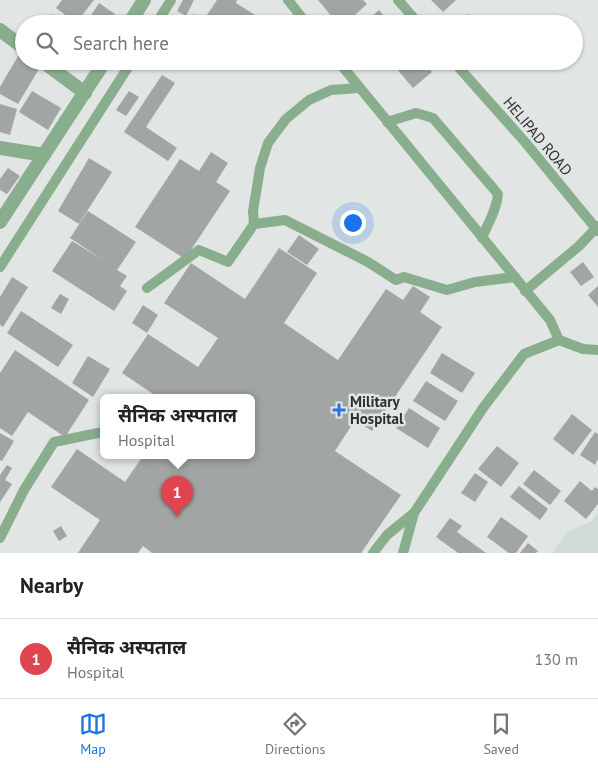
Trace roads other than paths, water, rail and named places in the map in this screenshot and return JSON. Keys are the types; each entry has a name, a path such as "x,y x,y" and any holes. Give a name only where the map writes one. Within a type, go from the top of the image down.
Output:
{"street":[{"path":"135,15 144,0"},
{"path":"0,30 15,41"},
{"path":"54,70 85,93"},
{"path":"0,222 99,70"},
{"path":"0,148 44,155"}],"lane":[{"path":"162,15 171,0"},
{"path":"288,0 300,15"},
{"path":"398,0 411,15"},
{"path":"0,267 126,70"},
{"path":"345,70 550,320 559,340"},
{"name":"HELIPAD ROAD","path":"461,70 525,142 597,228"},
{"path":"147,288 200,250 228,262 254,224 253,211 260,168 268,143 286,119 309,100 332,90 360,88"},
{"path":"387,122 416,113 433,118 498,194 497,206 482,238"},
{"path":"254,224 285,220 368,262 396,280 404,277 448,290 475,282 515,277"},
{"path":"526,291 579,246 597,228"},
{"path":"373,553 387,535 414,513 483,408 524,354 559,340 583,349 598,350"},
{"path":"0,538 24,490 54,442 100,433"},
{"path":"403,553 414,513"}],"place":[{"name":"Military Hospital","path":"339,410"},
{"name":"सैनिक अस्पताल","path":"177,517"}]}
